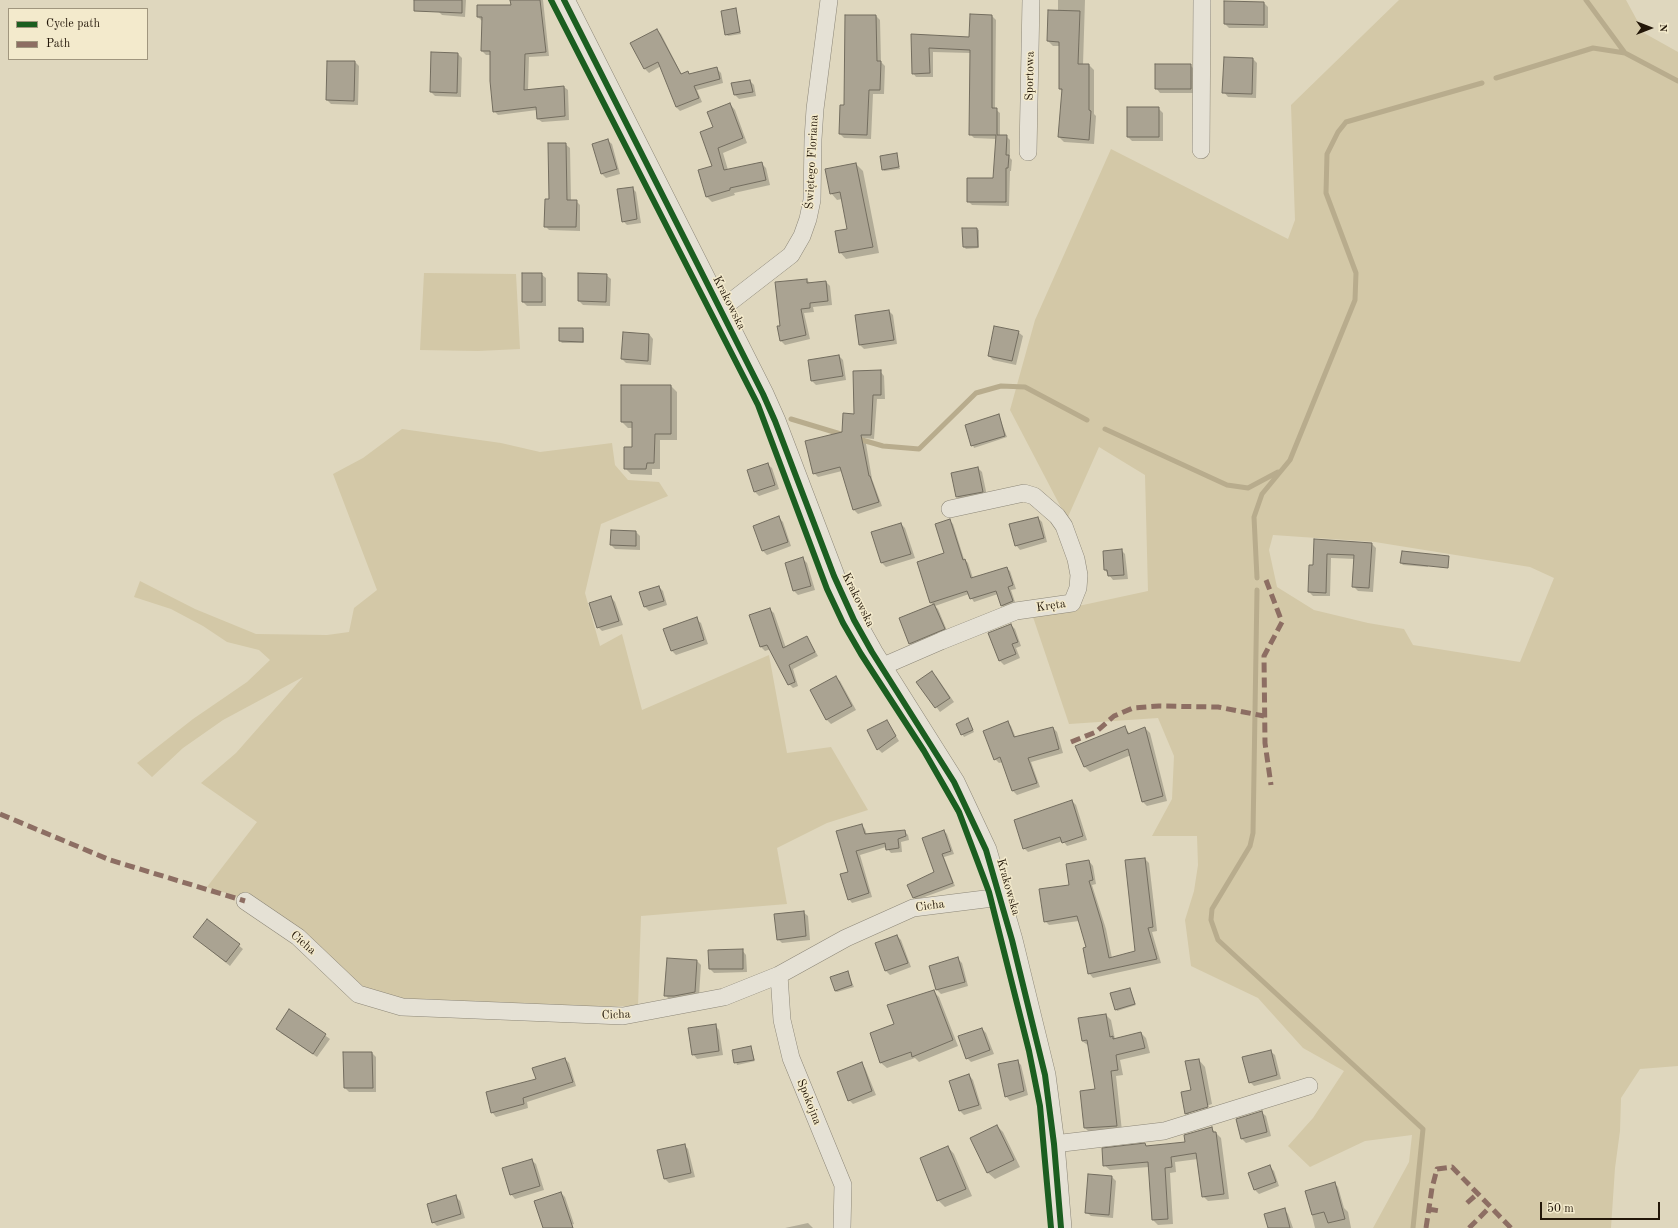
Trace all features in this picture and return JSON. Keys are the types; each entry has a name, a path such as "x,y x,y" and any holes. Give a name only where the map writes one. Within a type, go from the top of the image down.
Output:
{"street":[{"name":"Krakowska","path":"564,0 775,422 834,576 854,620 881,667 940,758 967,806 986,850 1001,897 1042,1060 1054,1144 1061,1228"},
{"name":"Świętego Floriana","path":"720,310 791,254 808,220 812,200 813,139 817,89 829,0"},
{"name":"Sportowa","path":"1028,152 1031,0"},
{"path":"1201,150 1202,0"},
{"name":"Kręta","path":"881,667 1016,611 1072,603 1078,588 1079,575 1076,559 1064,526 1056,516 1034,496 1024,493 950,509"},
{"name":"Cicha","path":"245,901 298,937 358,994 402,1007 623,1016 724,997 780,975 846,938 913,908 1001,897"},
{"name":"Spokojna","path":"780,975 782,1020 791,1058 843,1185 842,1228"},
{"path":"1054,1144 1164,1131 1308,1086"}],"shaded area":[{"path":"1399,0 1626,0 1644,33 1678,52 1678,1066 1640,1069 1621,1098 1620,1131 1615,1168 1611,1228 1373,1228 1409,1162 1412,1135 1365,1141 1310,1167 1288,1146 1313,1118 1344,1071 1303,1048 1258,998 1191,966 1185,920 1194,891 1198,865 1197,836 1152,836 1172,799 1174,756 1158,718 1069,724 1032,614 1148,591 1145,475 1099,447 1067,519 1010,410 1035,320 1111,149 1288,239 1295,220 1291,105","holes":["1273,535 1375,542 1530,567 1554,578 1520,662 1413,645 1404,629 1368,623 1314,610 1277,587 1269,550"]},
{"path":"424,273 516,274 520,349 478,351 420,350"},
{"path":"402,429 501,443 540,452 612,443 615,465 628,480 659,482 668,496 601,524 585,593 600,646 622,634 642,710 769,655 787,753 831,747 868,810 827,823 777,848 787,904 641,916 638,1006 458,1007 385,999 358,988 254,902 207,887 257,822 201,783 236,753 303,677 223,720 183,748 152,777 137,763 193,719 247,682 270,660 259,650 227,642 203,626 171,609 134,597 140,581 195,609 256,634 327,635 349,632 354,608 377,590 333,474 363,458"}],"building":[{"path":"414,0 462,0 462,13 414,11"},
{"path":"510,0 540,0 546,52 525,54 524,90 564,86 565,116 537,119 536,107 493,112 490,81 490,51 481,51 482,17 477,17 477,5 511,5"},
{"path":"1224,1 1264,2 1264,25 1224,24"},
{"path":"736,8 740,32 725,35 721,11"},
{"path":"1048,10 1080,11 1078,64 1089,64 1089,110 1091,111 1089,140 1058,137 1062,89 1059,89 1059,42 1047,41"},
{"path":"970,14 992,15 992,108 997,108 997,135 1007,135 1006,155 1009,155 1008,168 1006,168 1006,202 967,202 967,178 993,178 996,135 969,135 970,50 929,48 930,73 912,74 911,34 969,37"},
{"path":"845,15 876,15 877,61 881,61 880,90 869,90 867,135 839,134 840,105 844,105"},
{"path":"657,29 681,74 688,71 689,74 717,67 720,79 694,86 699,98 676,107 658,62 644,69 630,43"},
{"path":"431,52 458,53 457,93 430,92"},
{"path":"1224,57 1253,58 1252,94 1222,93"},
{"path":"327,61 355,61 354,101 326,100"},
{"path":"1155,64 1191,64 1191,89 1155,89"},
{"path":"750,80 753,92 734,95 731,83"},
{"path":"730,103 743,138 718,148 724,170 762,162 766,180 730,188 730,190 706,197 698,170 712,166 700,132 713,127 707,112"},
{"path":"1127,107 1159,107 1159,137 1127,137"},
{"path":"608,139 617,169 601,174 592,144"},
{"path":"548,143 566,143 567,200 577,200 576,227 544,227 545,199 549,199"},
{"path":"897,153 899,167 882,170 880,156"},
{"path":"856,163 873,247 839,253 835,231 847,229 840,192 830,194 825,169"},
{"path":"633,187 637,219 622,222 617,189"},
{"path":"962,228 977,228 978,247 963,247"},
{"path":"522,273 542,273 542,302 522,302"},
{"path":"578,273 607,274 606,302 578,301"},
{"path":"807,279 807,283 826,281 828,301 810,303 810,308 801,309 806,335 780,341 777,326 780,326 775,282"},
{"path":"889,310 894,340 859,345 855,315"},
{"path":"994,326 1019,331 1012,361 988,356"},
{"path":"559,328 583,328 583,342 559,341"},
{"path":"623,332 649,334 648,361 621,359"},
{"path":"839,355 843,376 811,381 808,360"},
{"path":"881,370 881,395 873,395 871,435 861,435 869,476 879,502 853,510 840,467 813,474 805,441 842,432 843,413 854,414 853,371"},
{"path":"621,385 671,385 671,434 655,434 654,463 647,463 646,469 624,469 624,447 632,447 632,422 621,422"},
{"path":"999,414 1005,436 971,446 965,425"},
{"path":"768,463 775,485 754,492 747,470"},
{"path":"978,467 983,492 956,497 951,473"},
{"path":"779,516 788,542 762,551 753,526"},
{"path":"1038,517 1044,538 1015,546 1009,524"},
{"path":"950,519 963,560 965,559 971,578 1007,567 1013,585 1008,587 1013,601 1001,606 996,591 970,599 967,591 930,603 917,562 944,553 935,524"},
{"path":"901,523 911,554 881,563 871,532"},
{"path":"611,530 636,531 636,546 610,545"},
{"path":"1314,539 1372,543 1369,588 1352,587 1354,555 1327,554 1326,593 1308,592 1309,565 1313,565"},
{"path":"1122,549 1124,575 1108,576 1107,570 1104,570 1103,551"},
{"path":"1402,551 1449,556 1448,568 1400,563"},
{"path":"803,557 811,586 793,591 785,563"},
{"path":"659,586 664,601 644,607 639,592"},
{"path":"611,596 619,621 597,628 589,603"},
{"path":"934,604 945,629 909,644 899,618"},
{"path":"770,608 783,648 807,636 815,652 789,665 795,682 788,685 767,645 760,647 749,615"},
{"path":"697,617 704,640 671,651 663,629"},
{"path":"1011,624 1018,642 1012,644 1016,654 999,661 988,633"},
{"path":"932,671 950,698 935,708 916,682"},
{"path":"836,676 852,706 826,720 810,690"},
{"path":"968,718 973,730 961,735 956,724"},
{"path":"887,720 896,736 877,750 867,730"},
{"path":"1008,721 1014,737 1053,727 1059,749 1028,758 1037,783 1012,791 1000,757 994,760 983,731"},
{"path":"1125,726 1128,734 1145,727 1163,796 1142,802 1128,749 1084,767 1075,746"},
{"path":"1072,800 1083,836 1062,843 1060,837 1023,849 1014,820"},
{"path":"862,824 865,834 905,830 906,836 898,839 899,848 886,850 885,843 856,851 869,893 848,900 840,874 848,872 836,831"},
{"path":"944,830 951,851 942,854 953,883 913,898 907,885 934,872 922,838"},
{"path":"1145,858 1153,927 1148,928 1157,959 1088,974 1083,948 1086,947 1077,916 1044,922 1039,889 1069,885 1066,864 1089,860 1093,880 1089,881 1102,924 1109,958 1135,951 1125,860"},
{"path":"804,911 806,936 777,940 774,914"},
{"path":"207,919 240,944 226,962 193,937"},
{"path":"897,935 908,963 885,971 875,943"},
{"path":"743,949 743,969 709,969 708,950"},
{"path":"958,957 965,982 936,990 929,966"},
{"path":"667,958 697,960 695,992 674,996 664,996"},
{"path":"848,971 852,985 835,991 830,977"},
{"path":"1130,988 1135,1004 1115,1010 1110,993"},
{"path":"934,990 953,1040 912,1057 911,1052 880,1063 870,1033 894,1024 887,1005"},
{"path":"289,1009 326,1034 313,1054 276,1029"},
{"path":"1106,1014 1110,1037 1113,1036 1113,1039 1141,1032 1145,1048 1116,1055 1118,1070 1111,1071 1117,1126 1084,1128 1080,1091 1095,1089 1087,1040 1082,1041 1078,1018"},
{"path":"716,1024 719,1051 692,1055 688,1028"},
{"path":"982,1028 990,1050 966,1059 958,1036"},
{"path":"751,1046 754,1060 734,1063 732,1050"},
{"path":"1271,1050 1277,1075 1249,1083 1242,1057"},
{"path":"343,1052 372,1052 373,1088 344,1088"},
{"path":"565,1058 573,1082 523,1098 524,1104 491,1113 486,1092 536,1079 532,1068"},
{"path":"1199,1059 1208,1107 1185,1114 1181,1092 1191,1090 1185,1061"},
{"path":"1018,1060 1024,1091 1005,1097 998,1064"},
{"path":"862,1062 872,1091 848,1101 837,1072"},
{"path":"969,1074 979,1105 959,1111 949,1081"},
{"path":"1262,1111 1267,1132 1241,1139 1236,1119"},
{"path":"997,1125 1014,1160 987,1173 970,1138"},
{"path":"1212,1127 1213,1132 1216,1132 1224,1194 1202,1197 1196,1153 1171,1157 1172,1167 1165,1168 1168,1219 1152,1220 1148,1162 1103,1166 1102,1148 1145,1143 1146,1146 1185,1142 1184,1135"},
{"path":"685,1144 691,1173 664,1179 657,1150"},
{"path":"948,1146 966,1189 937,1201 920,1158"},
{"path":"532,1159 540,1186 510,1195 502,1168"},
{"path":"1270,1165 1276,1182 1254,1190 1248,1173"},
{"path":"1088,1174 1112,1176 1109,1215 1085,1213"},
{"path":"1335,1182 1345,1219 1328,1223 1324,1212 1312,1215 1305,1191"},
{"path":"561,1192 573,1228 543,1228 534,1201"},
{"path":"456,1195 461,1214 432,1223 427,1204"},
{"path":"1285,1208 1290,1228 1268,1228 1264,1214"}],"waterway":[{"path":"1586,0 1625,53 1678,81"},
{"path":"1496,78 1593,48 1625,53"},
{"path":"1257,578 1254,517 1262,494 1290,460 1355,300 1356,273 1326,193 1327,154 1338,132 1346,122 1482,83"},
{"path":"855,438 883,446 919,449 976,393 1001,386 1025,387 1087,420"},
{"path":"791,419 844,435"},
{"path":"1105,429 1227,485 1248,488 1278,472"},
{"path":"1257,590 1253,833 1250,846 1212,909 1211,920 1218,940 1423,1129 1413,1228"}],"marked path":[{"path":"1266,580 1282,622 1264,656 1265,743 1271,785"},
{"path":"1071,742 1096,732 1114,716 1133,708 1159,706 1218,707 1264,716"},
{"path":"0,814 110,860 245,901"},
{"path":"1426,1228 1432,1188 1437,1169 1452,1167 1511,1228"},
{"path":"1467,1203 1477,1194"},
{"path":"1469,1228 1490,1207"},
{"path":"1428,1209 1440,1211"}],"cycle path":[{"path":"551,0 758,405 827,589 843,623 861,654 924,751 959,812 989,892 1029,1051 1040,1106 1051,1228"},
{"path":"564,0 763,394 775,421 834,576 854,620 872,652 954,782 986,850 1012,940 1045,1075 1054,1144 1061,1228"}]}
